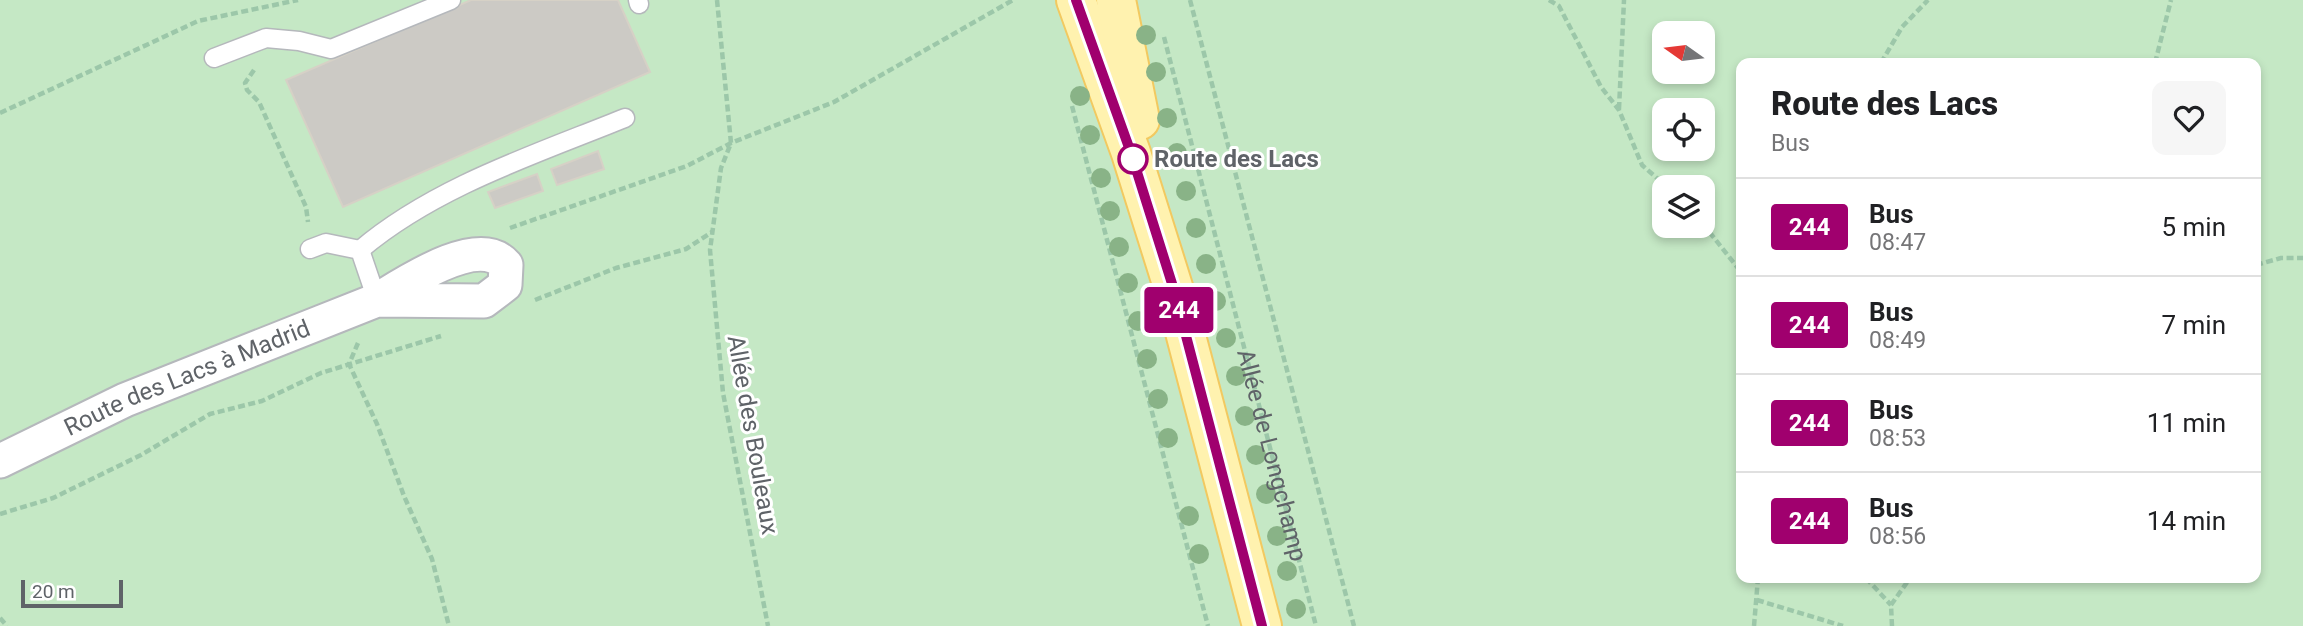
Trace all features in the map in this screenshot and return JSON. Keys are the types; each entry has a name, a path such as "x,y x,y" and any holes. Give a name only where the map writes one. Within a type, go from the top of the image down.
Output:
{"main road":[{"path":"1076,0 1131,153 1174,290 1262,626"},
{"path":"1116,0 1174,290"}],"street":[{"name":"Route des Lacs à Madrid","path":"0,461 125,400 377,300 404,283 460,258 485,252 501,258 506,265 505,285 484,301 377,300"}],"lane":[{"path":"214,58 266,38 331,49 451,0"},
{"path":"360,250 385,229 459,189 625,118"},
{"path":"313,247 326,243 360,250"},
{"path":"360,250 377,300"}],"path":[{"path":"0,113 198,21 298,0"},
{"name":"Allée des Bouleaux","path":"717,0 732,143 721,168 710,250 723,393 768,626"},
{"path":"502,231 687,166 732,143 834,102 1013,0"},
{"path":"1190,0 1354,626"},
{"path":"1549,0 1559,6 1601,87 1619,110 1642,166 1653,175"},
{"path":"1619,110 1624,0"},
{"path":"1884,58 1902,27 1928,0"},
{"path":"2156,58 2171,0"},
{"name":"Allée de Longchamp","path":"1161,27 1316,626"},
{"path":"276,39 245,83 247,90 258,102 306,207 313,247"},
{"path":"1069,93 1208,626"},
{"path":"492,296 504,310 617,268 686,249 713,231"},
{"path":"1714,238 1736,266"},
{"path":"2261,264 2281,258 2303,258"},
{"path":"377,300 349,364 377,424 404,496 432,559 449,626"},
{"path":"0,514 53,498 141,455 210,414 262,401 349,364 443,335"},
{"path":"1754,626 1758,583"},
{"path":"1871,583 1891,605"},
{"path":"1892,626 1891,605 1906,583"},
{"path":"1757,600 1843,626"},
{"path":"0,618 7,626"}],"green space":[{"path":"0,0 2303,0 2303,626 0,626"}],"building":[{"path":"471,0 618,0 650,72 343,207 286,80"},
{"path":"598,151 604,169 557,185 551,169"},
{"path":"537,174 543,191 495,208 488,192"}],"bus line":[{"name":"244","path":"1076,0 1131,153 1174,290 1262,626"}],"place":[{"name":"Route des Lacs","path":"1133,159"}]}
